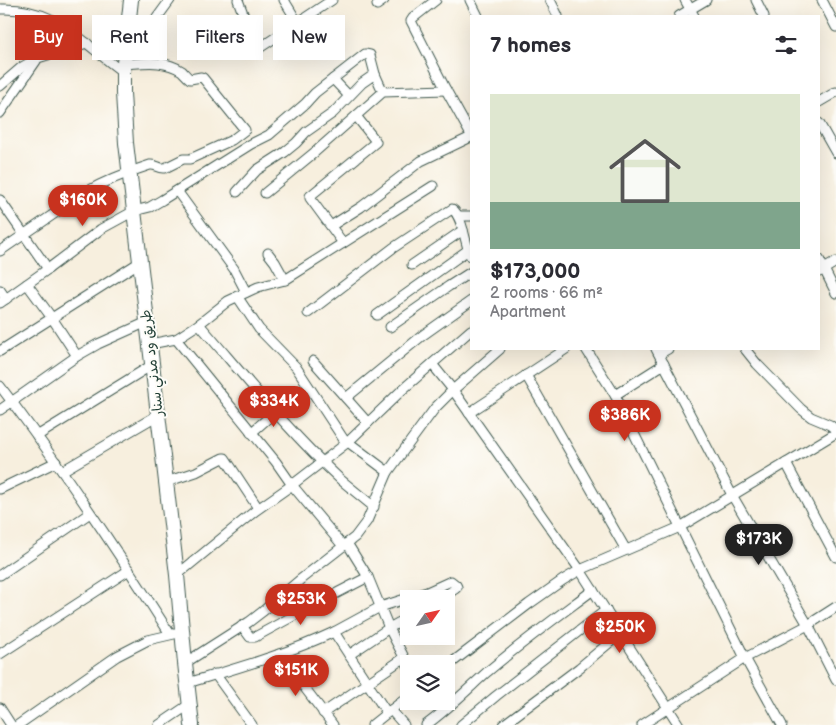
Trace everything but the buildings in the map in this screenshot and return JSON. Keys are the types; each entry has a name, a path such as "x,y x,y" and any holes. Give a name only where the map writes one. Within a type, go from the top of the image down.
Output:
{"highway":[{"name":"طريق ود مدني سنار","path":"129,15 131,0"},
{"name":"طريق ود مدني سنار","path":"124,60 124,116 177,576 176,633 185,663 192,725"}],"street":[{"path":"159,15 170,0"},
{"path":"238,0 256,46 258,48 261,47 273,39"},
{"path":"284,0 293,15"},
{"path":"310,15 332,0"},
{"path":"436,0 411,21 470,134"},
{"path":"470,0 478,15"},
{"path":"550,0 558,15"},
{"path":"685,0 692,13 706,0"},
{"path":"756,0 764,15"},
{"path":"822,0 836,27"},
{"path":"0,9 24,10 48,17 64,25 113,64 124,68 158,62 165,63 181,71 190,79 201,77 246,130 232,140 190,159 183,159 162,169 154,164 130,172 86,192 0,251"},
{"path":"82,44 87,42"},
{"path":"0,290 3,301 101,229 134,211 150,207 270,134 315,93 365,54 368,53 370,55 375,74 384,92"},
{"path":"0,86 22,67 34,60"},
{"path":"0,113 37,60"},
{"path":"237,192 257,170 286,152 306,132 333,113 362,83 375,74"},
{"path":"333,79 349,96"},
{"path":"265,193 384,92 446,90"},
{"path":"820,101 836,92"},
{"path":"343,243 310,196 376,142 356,116"},
{"path":"820,125 836,153"},
{"path":"331,226 361,207 421,161 470,136"},
{"path":"150,344 176,339 199,324 222,305 242,294 258,287 284,280 433,186"},
{"path":"177,191 234,269 242,294 259,329 296,367 348,443 388,472"},
{"path":"0,200 48,269"},
{"path":"308,313 393,248 449,210 454,210 463,230 469,254 377,315"},
{"path":"458,216 470,216"},
{"path":"412,265 463,230"},
{"path":"268,253 284,280"},
{"path":"0,351 140,262"},
{"path":"836,262 821,271 836,293"},
{"path":"390,327 470,273"},
{"path":"28,284 77,356"},
{"path":"346,398 423,335 470,301"},
{"path":"0,410 77,356 98,344 147,322"},
{"path":"199,324 275,412 323,462 374,507"},
{"path":"177,576 258,508 348,443 402,390 470,331"},
{"path":"176,339 276,462 292,485 345,544 368,577 402,655"},
{"path":"185,663 262,612 362,529 374,507 388,472 435,408 499,350"},
{"path":"469,412 564,350"},
{"path":"587,350 615,395 745,658 782,725"},
{"path":"455,660 563,580 580,570 680,527 836,432 830,426 811,417 802,409 752,359 746,350"},
{"path":"657,352 732,495 808,624 836,680"},
{"path":"313,361 368,423"},
{"path":"37,436 152,364"},
{"path":"432,364 469,412 580,570 679,725"},
{"path":"615,395 664,364"},
{"path":"526,375 626,550"},
{"path":"0,386 56,462 129,570 176,633 148,640 117,656 18,725"},
{"path":"251,433 275,412"},
{"path":"62,471 158,415"},
{"path":"166,482 196,472 225,458 258,508"},
{"path":"0,489 56,462"},
{"path":"786,463 836,557"},
{"path":"0,575 90,513"},
{"path":"0,654 129,570"},
{"path":"242,626 250,637 255,637 368,577"},
{"path":"431,590 451,581 457,587 454,590"},
{"path":"426,725 513,651 593,590"},
{"path":"188,683 279,654 334,632 380,607 400,601"},
{"path":"642,725 745,658 836,607"},
{"path":"461,725 606,610"},
{"path":"349,655 400,622"},
{"path":"334,632 367,682 389,711 404,725"},
{"path":"502,725 621,634"},
{"path":"279,654 333,725"},
{"path":"323,713 367,682 400,665"},
{"path":"215,674 252,725"},
{"path":"372,725 400,703"},
{"path":"159,725 190,704"},
{"path":"0,708 11,725"}]}
